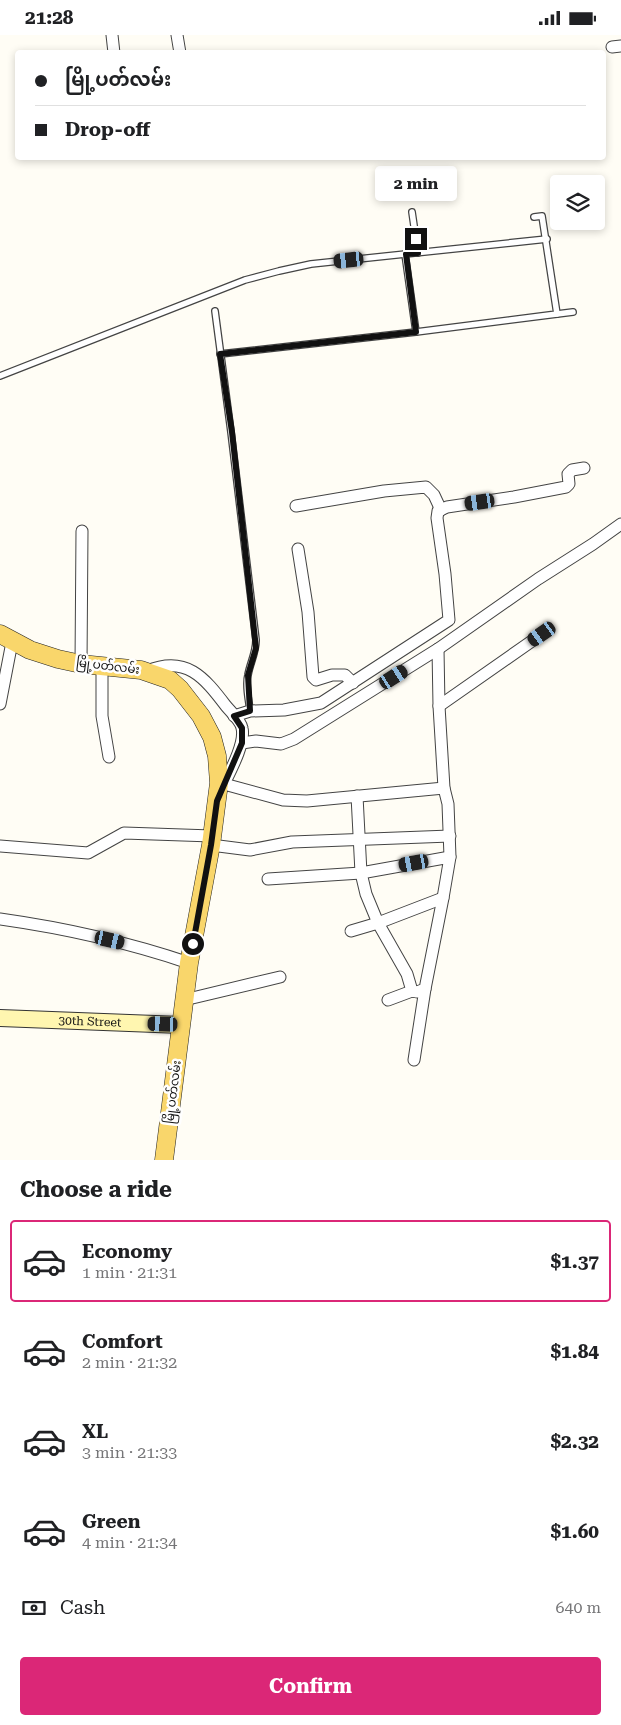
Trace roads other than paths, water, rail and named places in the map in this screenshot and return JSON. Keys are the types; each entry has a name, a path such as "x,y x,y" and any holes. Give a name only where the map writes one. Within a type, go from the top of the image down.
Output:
{"main road":[{"name":"မြို့ပတ်လမ်း","path":"6,638 48,656 81,664 147,671 170,680 180,689 208,726 217,756 219,783 212,841 189,963 164,1160"},
{"name":"30th Street","path":"0,1018 181,1025"}],"street":[{"path":"112,35 114,50"},
{"path":"177,35 180,50"},
{"path":"234,716 250,711 284,710 321,703 449,620 437,518 438,511 447,507 566,487 569,484 568,474 584,468"},
{"path":"296,506 384,491 426,487 434,495 441,510"},
{"path":"242,743 256,741 281,744 294,739 438,649 621,524"},
{"path":"81,664 82,531"},
{"path":"298,549 308,612 313,677 316,680 332,675 345,675 353,683"},
{"path":"439,705 542,634"},
{"path":"0,704 6,638"},
{"path":"414,1060 424,989 450,857 448,804 444,788 439,705 438,649"},
{"path":"102,666 102,717 109,757"},
{"path":"147,671 160,666 186,667 211,686 242,728 242,743 217,801"},
{"path":"224,785 282,800 307,801 444,788"},
{"path":"358,797 361,873 366,894 378,923 407,974 412,991"},
{"path":"0,846 88,853 124,833 212,841 250,850 292,842 450,836"},
{"path":"268,879 361,873 450,857"},
{"path":"351,931 378,923 443,898"},
{"path":"0,919 46,925 145,949 189,963"},
{"path":"184,1000 280,977"},
{"path":"388,1000 412,991 417,992 424,989"}],"lane":[{"path":"412,212 418,253"},
{"path":"534,217 542,216 557,314"},
{"path":"0,376 245,280 279,271 311,264 547,239"},
{"path":"406,254 416,332"},
{"path":"215,311 232,432 256,641 256,648 247,682 250,711"},
{"path":"220,354 573,312"}]}
